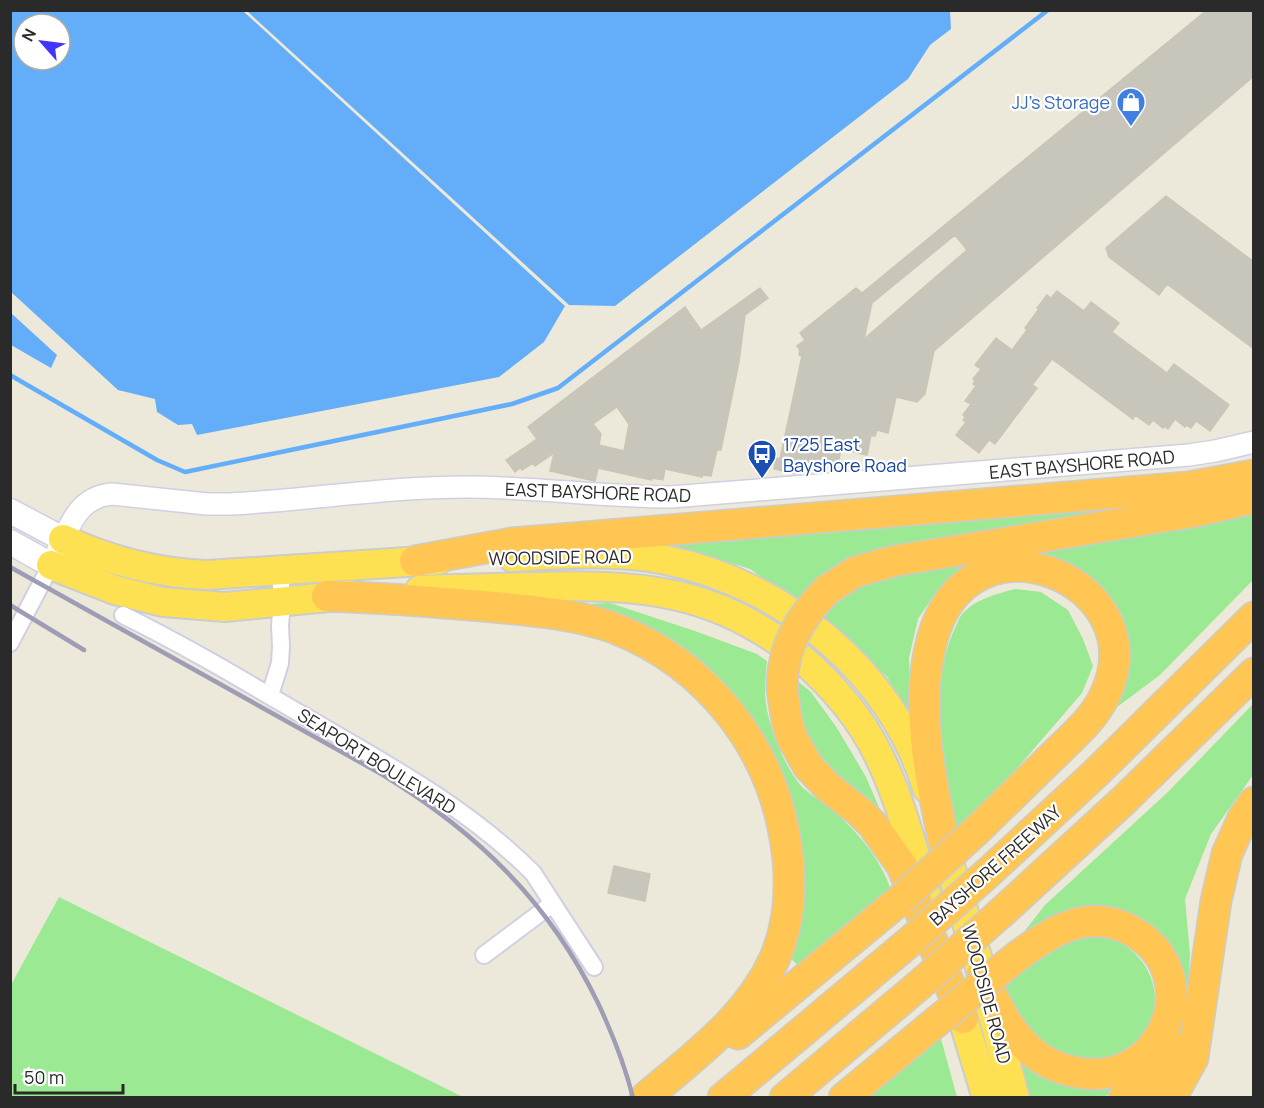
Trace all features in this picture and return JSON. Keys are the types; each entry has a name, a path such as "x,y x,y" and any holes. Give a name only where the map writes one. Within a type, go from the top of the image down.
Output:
{"highway":[{"path":"416,561 512,543 1188,487 1254,475"},
{"path":"950,1020 902,866 872,824 829,788 808,766 792,738 787,722 782,673 789,643 805,614 827,590 855,572 894,561 1198,511 1254,498"},
{"name":"WOODSIDE ROAD","path":"63,539 99,555 164,572 207,575 416,561 592,554 640,556 710,572 765,596 795,614 849,660 880,696 905,738 919,767 945,847 1015,1098"},
{"name":"WOODSIDE ROAD","path":"51,565 115,590 163,602 225,607 327,597 468,588 592,585 636,587 679,595 720,609 750,624 777,640 827,682 855,715 878,752 896,793 950,1020 987,1098"},
{"path":"661,1090 814,972 900,900 977,830 1084,725 1105,695 1114,661 1113,644 1101,612 1080,587 1053,572 1039,568 1008,567 980,576 966,584 956,594 938,620 931,641 927,665 925,711 931,776 945,847"},
{"path":"327,597 400,599 546,612 612,627 652,646 691,673 727,709 741,728 764,766 772,785 783,826 789,882 786,924 773,961 750,1001 722,1033 661,1090"},
{"name":"BAYSHORE FREEWAY","path":"723,1098 913,939 988,872 1104,765 1254,618"},
{"path":"785,1098 1001,913 1123,801 1254,673"},
{"path":"1171,1098 1193,1058 1221,875 1233,837 1254,802"},
{"path":"844,1098 950,1020 1014,958 1060,928 1077,922 1092,921 1119,925 1144,938 1163,962 1171,994 1170,1012 1166,1027 1157,1043 1148,1053 1124,1069 1097,1075 1069,1071 1041,1059 1020,1040 1000,1012 982,974"},
{"path":"1124,1098 1145,1086 1177,1061 1200,1024"}],"main road":[{"path":"10,511 63,539"},
{"path":"10,542 51,565"}],"street":[{"name":"EAST BAYSHORE ROAD","path":"51,565 84,503 93,498 112,494 207,504 256,503 467,487 604,496 671,497 1189,455 1254,442"},
{"path":"10,643 51,565"},
{"path":"270,695 280,663 282,601 280,570"},
{"name":"SEAPORT BOULEVARD","path":"123,615 178,642 270,695 455,807 527,866 544,888 594,967"},
{"path":"484,956 552,904"}],"green space":[{"path":"1211,495 1085,523 798,602 750,569 715,558 669,552 669,542"},
{"path":"1253,506 1253,580 1160,675 1109,713 1124,643 1018,555"},
{"path":"988,557 965,567 934,595 918,619 909,658 911,706 901,710 888,678 856,647 815,618 856,580"},
{"path":"1015,589 1041,592 1068,610 1083,639 1093,666 1082,693 1001,787 956,835 943,757 941,729 942,675 947,649 965,611 982,600"},
{"path":"610,603 695,631 757,654 767,661 766,704 772,730 788,767 802,787 848,824 880,866 891,890 802,969 785,953 773,762 751,715 706,675 586,611 587,604"},
{"path":"789,674 811,692 837,728 866,777 889,831 814,768"},
{"path":"1253,704 1253,775 1211,834 1185,899 1190,954 1186,1022 1174,1049 1148,1076 1103,1097 1027,1097 1013,1059 1073,1088 1103,1089 1149,1066 1177,988 1138,926 1012,947 1045,905 1168,792"},
{"path":"59,897 463,1097 11,1097 11,985"},
{"path":"1083,935 1115,940 1132,951 1150,975 1154,989 1155,1003 1147,1032 1135,1048 1112,1065 1036,1049 1000,990 1019,971 1048,949"},
{"path":"940,1035 957,1097 863,1098"}],"water":[{"path":"10,11 243,11 565,306 544,342 499,377 197,435 192,424 178,425 157,412 155,399 118,390 11,292"},
{"path":"247,11 950,11 951,29 930,45 908,79 615,306 569,305"},
{"path":"11,313 57,355 51,368 11,345"}],"building":[{"path":"1207,10 1254,10 1254,76 934,351 925,394 917,402 896,397 888,433 877,430 875,436 871,435 867,455 841,449 838,464 824,461 822,470 800,465 798,474 774,469 776,458 780,459 802,356 799,355 800,350 797,346 805,340 800,333 856,288 862,293","holes":["955,235 967,250 864,339 872,303"]},
{"path":"1166,196 1254,262 1254,349 1167,284 1159,295 1109,257 1106,248"},
{"path":"760,288 768,298 745,315 739,362 721,450 717,450 711,476 702,475 702,477 665,469 663,480 652,478 652,480 598,468 595,481 550,471 554,453 535,466 533,463 515,472 506,460 537,439 528,427 685,307 701,330","holes":["617,407 629,424 624,451 599,445 601,434 593,424"]},
{"path":"1057,291 1084,311 1091,302 1119,323 1112,332 1167,373 1174,364 1229,405 1210,431 1196,421 1191,428 1186,425 1185,427 1175,419 1168,429 1153,420 1149,425 1135,415 1133,419 1052,359 1032,385 1037,388 995,444 989,440 979,453 956,435 966,422 963,420 965,417 963,415 971,404 965,401 976,386 973,384 975,381 973,379 981,369 975,365 996,338 1012,350 1027,330 1025,328 1039,309 1037,308 1047,295 1051,298"},
{"path":"614,866 650,874 645,901 608,893"}],"waterway":[{"path":"10,375 157,460 185,472 512,404 558,388 1048,10"}],"railway":[{"path":"10,567 383,775 418,797 480,846 533,902 579,967 613,1038 633,1098"},
{"path":"10,605 84,650"}],"place":[{"name":"JJ's Storage","path":"1131,128"},
{"name":"1725 East Bayshore Road","path":"762,480"}]}
